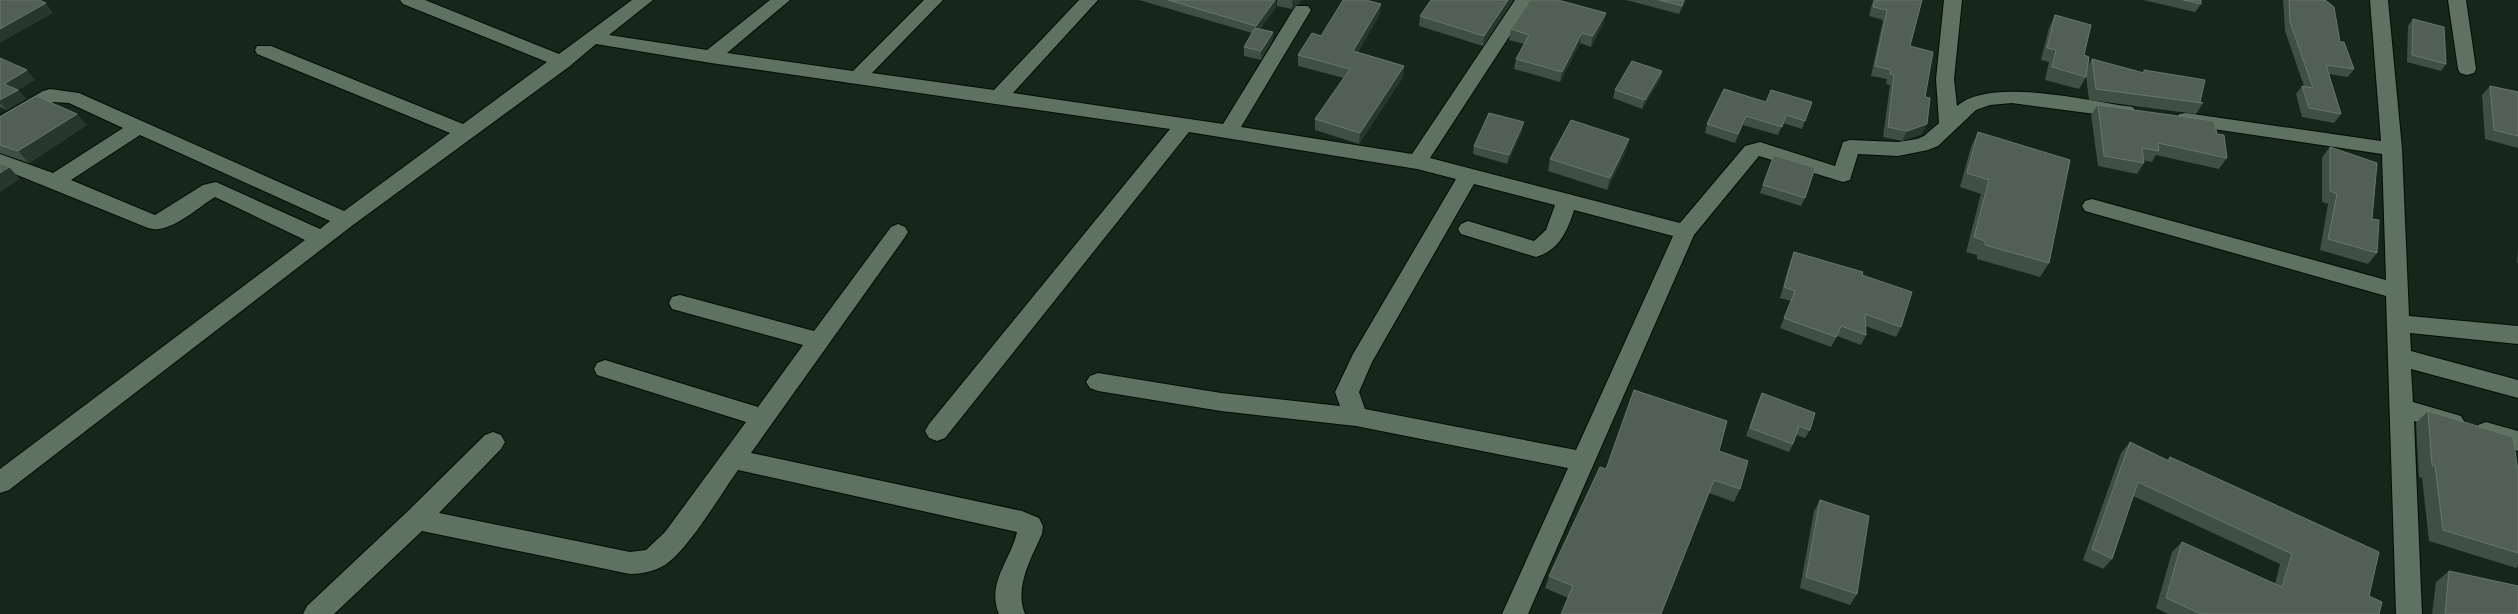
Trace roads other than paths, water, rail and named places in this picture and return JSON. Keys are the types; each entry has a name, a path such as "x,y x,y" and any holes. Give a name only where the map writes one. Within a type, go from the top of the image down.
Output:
{"street":[{"path":"409,0 563,62"},
{"path":"0,483 346,220 563,62 644,0"},
{"path":"711,57 781,0"},
{"path":"857,78 934,0"},
{"path":"1417,162 1524,0"},
{"path":"1949,124 1945,79 1953,0"},
{"path":"2379,0 2392,149 2400,324 2408,614"},
{"path":"2457,0 2467,69"},
{"path":"998,97 1082,1"},
{"path":"1228,132 1302,10"},
{"path":"595,38 711,57 998,97 1184,125 1417,162 1685,232"},
{"path":"264,50 465,132"},
{"path":"0,125 50,95 72,97 346,220"},
{"path":"1515,614 1685,232 1752,151 1760,149 1813,167 1844,175 1850,147 1898,149 1916,147 1931,141 1969,106 1988,99 2012,97 2143,114"},
{"path":"2166,117 2392,149"},
{"path":"937,431 1184,125"},
{"path":"55,180 138,127"},
{"path":"0,160 55,180 155,223 163,220 210,190 216,189 322,239"},
{"path":"1356,417 1347,392 1361,360 1468,176"},
{"path":"1468,229 1536,249 1545,246 1552,239 1566,202"},
{"path":"2092,206 2398,291"},
{"path":"417,519 630,563 646,563 660,555 674,540 898,232"},
{"path":"680,303 818,341"},
{"path":"2400,324 2518,336"},
{"path":"2401,357 2518,389"},
{"path":"605,369 763,418"},
{"path":"1098,382 1221,402 1356,417 1583,461"},
{"path":"2402,408 2518,441"},
{"path":"316,614 417,519 493,442"},
{"path":"733,459 1030,526 1029,534 1008,585 1009,610 1012,614"}]}
